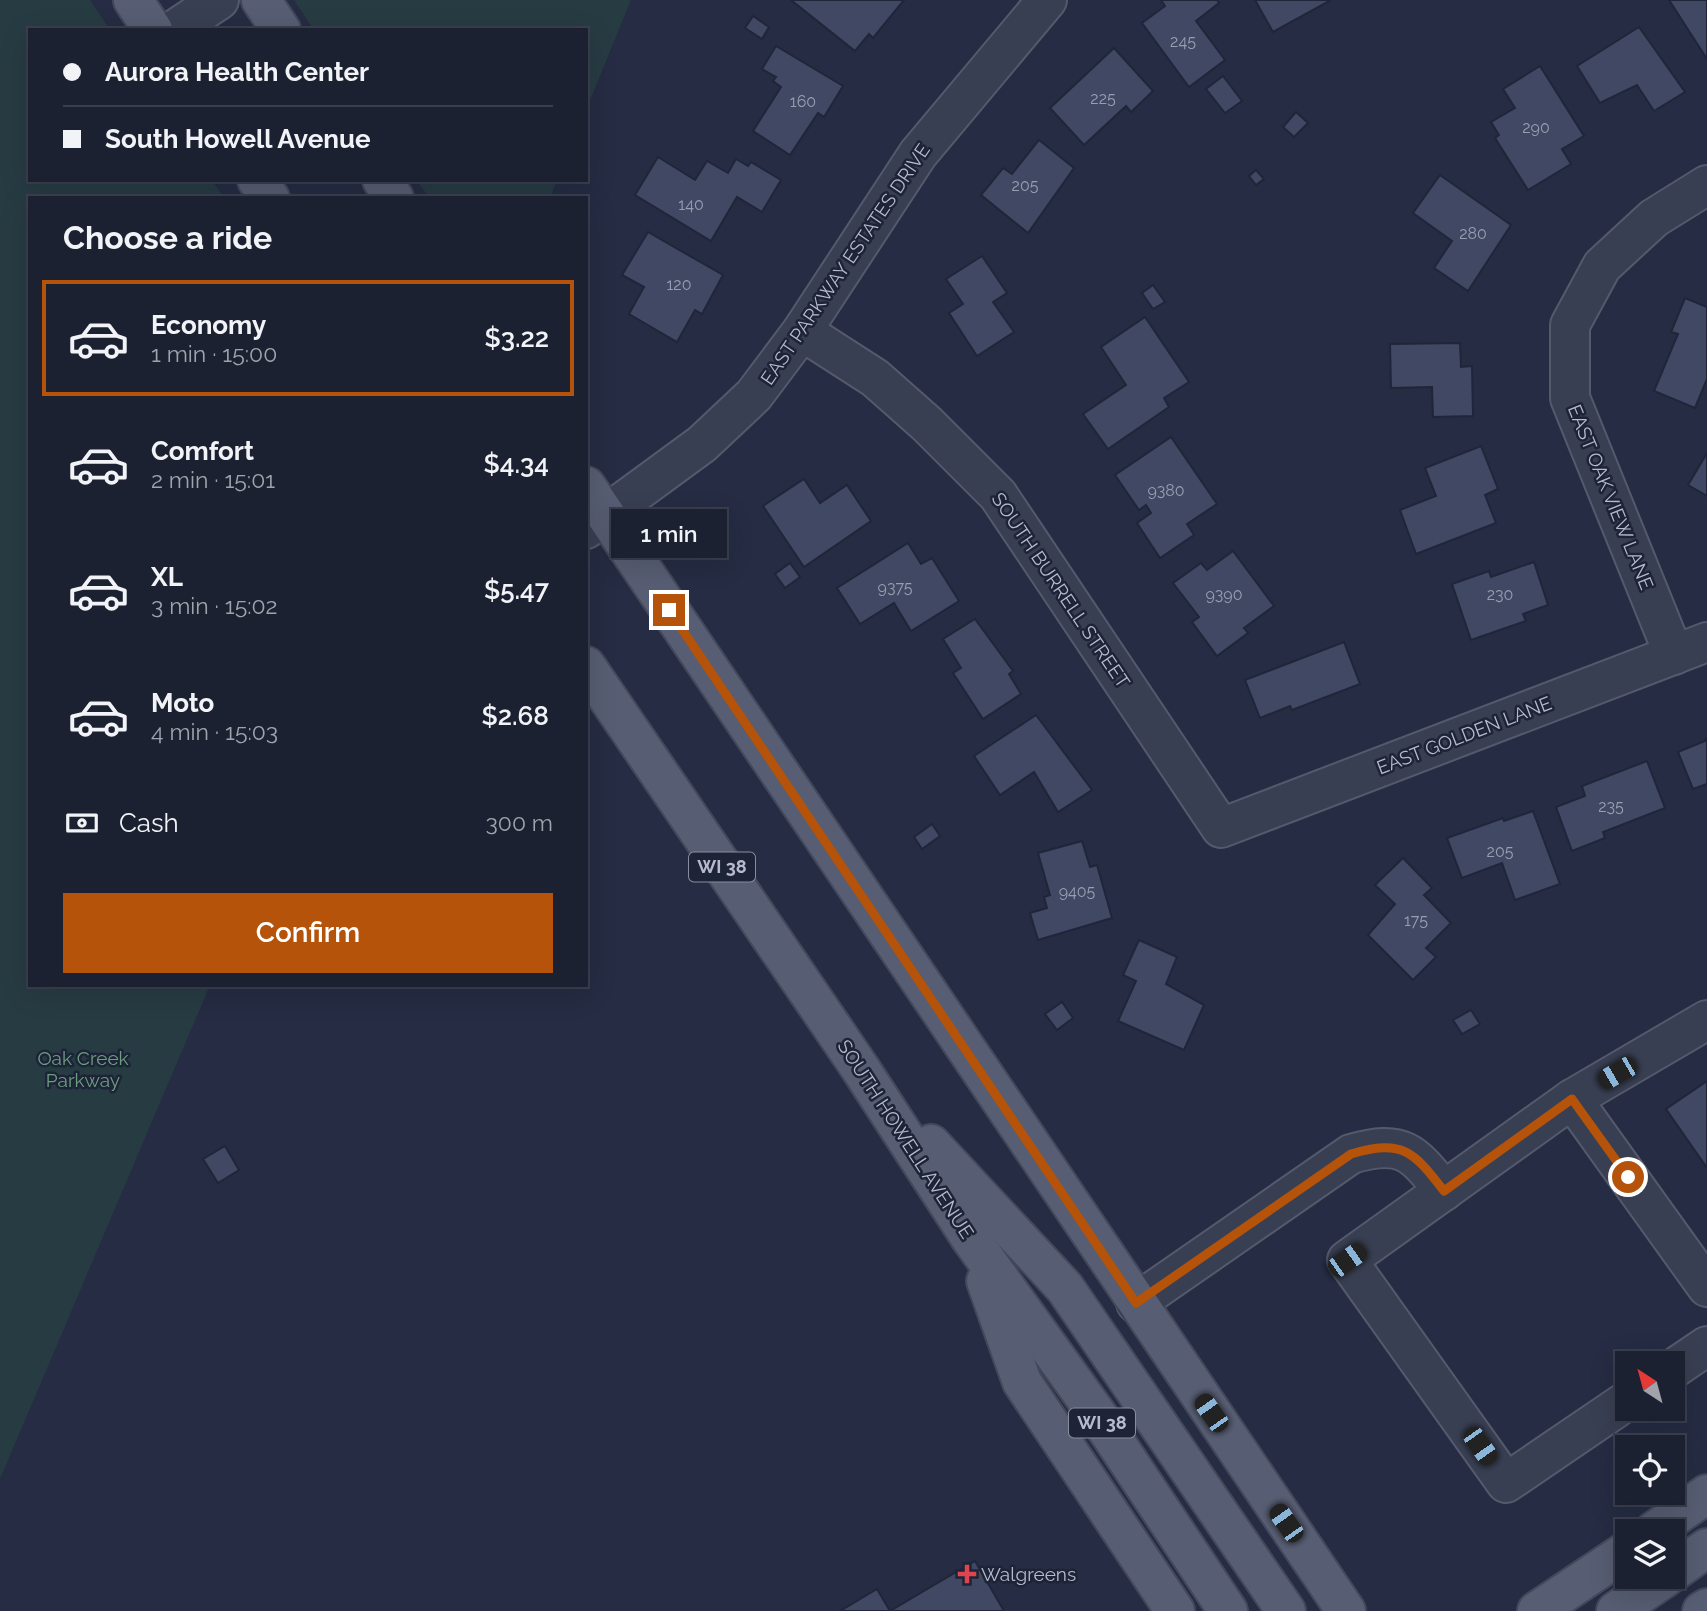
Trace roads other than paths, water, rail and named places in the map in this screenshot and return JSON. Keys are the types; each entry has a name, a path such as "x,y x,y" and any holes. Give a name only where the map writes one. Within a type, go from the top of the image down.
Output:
{"main road":[{"path":"133,0 152,28"},
{"path":"261,0 280,28"},
{"path":"593,510 1346,1611"},
{"name":"SOUTH HOWELL AVENUE","path":"588,669 860,1068 971,1239 1096,1413 1228,1611"},
{"path":"860,1068 1065,1288 1286,1611"},
{"path":"971,1239 1022,1382 1175,1611"},
{"path":"1671,1519 1707,1494"},
{"path":"1685,1564 1707,1548"},
{"path":"1536,1611 1615,1559"},
{"path":"1616,1611 1648,1589"},
{"path":"1702,1611 1707,1608"}],"street":[{"path":"177,28 219,0"},
{"name":"EAST PARKWAY ESTATES DRIVE","path":"593,510 702,444 754,396 802,331 918,154 1047,0"},
{"name":"EAST OAK VIEW LANE","path":"1690,649 1570,398 1570,325 1602,265 1654,218 1707,185"},
{"name":"SOUTH BURRELL STREET","path":"802,331 874,378 927,424 998,495 1221,828"},
{"name":"EAST GOLDEN LANE","path":"1221,828 1690,649"},
{"path":"1615,1409 1506,1483 1347,1260 1572,1099 1707,1020"},
{"path":"1572,1099 1707,1287"},
{"path":"1136,1303 1351,1154 1377,1147 1401,1148 1418,1158 1444,1191"},
{"path":"1685,1361 1707,1346"}],"place":[{"name":"Walgreens","path":"967,1574"}],"park label":[{"name":"Oak Creek Parkway","path":"83,1069"}]}
